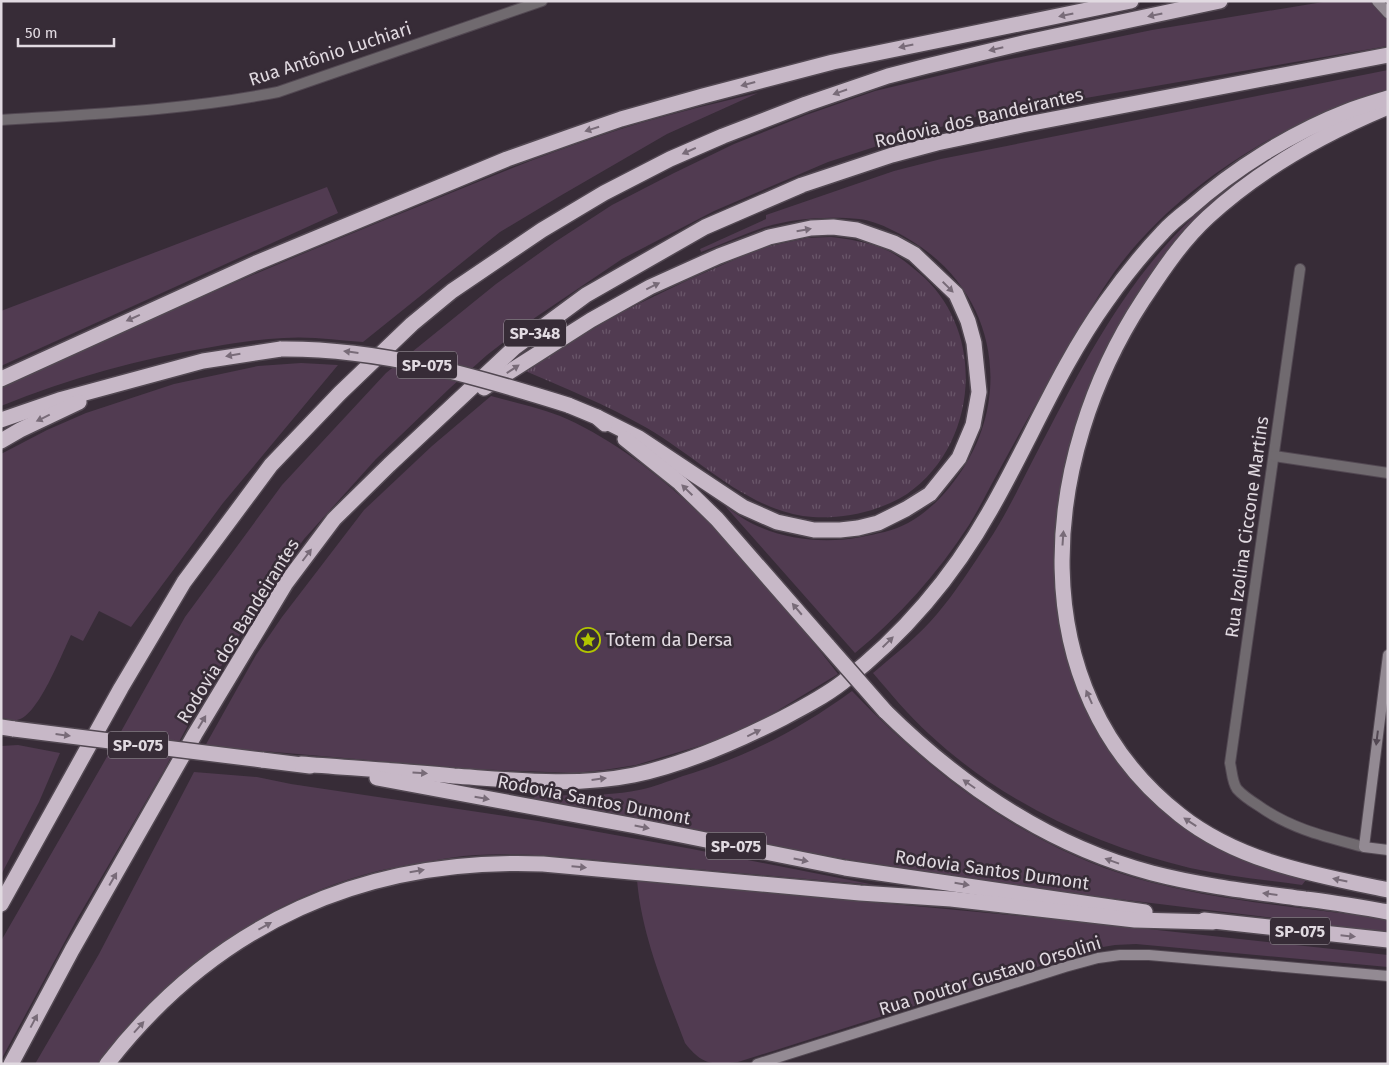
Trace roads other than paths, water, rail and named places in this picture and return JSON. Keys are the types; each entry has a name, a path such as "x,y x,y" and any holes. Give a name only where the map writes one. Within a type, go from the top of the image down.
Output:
{"highway":[{"path":"1,379 264,260 507,159 589,130 713,93 833,62 1131,1"},
{"path":"1,904 121,688 189,575 271,465 412,324 452,291 535,235 604,193 723,136 806,104 888,76 927,66 1027,42 1220,1"},
{"name":"Rodovia dos Bandeirantes","path":"11,1064 72,950 195,734 286,583 334,519 443,414 514,348 586,295 705,226 802,185 883,157 937,143 1388,55"},
{"path":"301,764 521,781 582,781 608,778 633,775 667,766 732,743 811,704 841,683 873,656 932,596 990,510 1078,347 1105,302 1165,230 1228,177 1264,153 1347,111 1388,98"},
{"path":"1388,108 1354,121 1313,143 1237,193 1208,218 1181,246 1156,280 1130,319 1113,351 1084,421 1074,457 1067,499 1062,574 1065,613 1071,645 1087,690 1112,740 1133,770 1160,798 1182,817 1214,837 1244,852 1275,864 1388,890"},
{"path":"443,414 591,320 650,287 719,256 761,240 811,228 833,227 857,230 894,243 914,254 956,294 968,321 974,343 979,392 973,425 959,458 930,494 906,509 878,522 858,528 814,530 777,522 743,507 646,442 597,418"},
{"name":"SP-075","path":"136,378 203,361 281,349 349,352 393,358 496,383 568,405 597,418"},
{"path":"1,420 59,400 136,378"},
{"path":"1,441 73,404 136,378"},
{"name":"Rodovia Santos Dumont","path":"597,418 680,483 718,520 767,574 885,712 918,744 974,787 1029,822 1086,851 1126,865 1192,882 1388,912"},
{"name":"Rodovia Santos Dumont","path":"8,728 301,764 636,826 828,865 1213,922 1388,940"},
{"path":"107,1064 149,1015 175,990 227,949 264,926 308,904 354,886 448,866 510,862 544,864 860,893 951,899 1135,920 1213,922"}],"street":[{"name":"Rua Antônio Luchiari","path":"1,120 195,105 278,92 542,1"},
{"path":"1377,1 1388,13"},
{"name":"Rua Izolina Ciccone Martins","path":"1300,269 1230,763 1236,788 1248,799 1287,823 1313,834 1364,847"},
{"path":"1274,456 1388,474"},
{"path":"1388,655 1364,847 1388,850"},
{"name":"Rua Doutor Gustavo Orsolini","path":"757,1064 1105,957 1149,955 1388,976"}],"place":[{"name":"Totem da Dersa","path":"588,640"}]}
